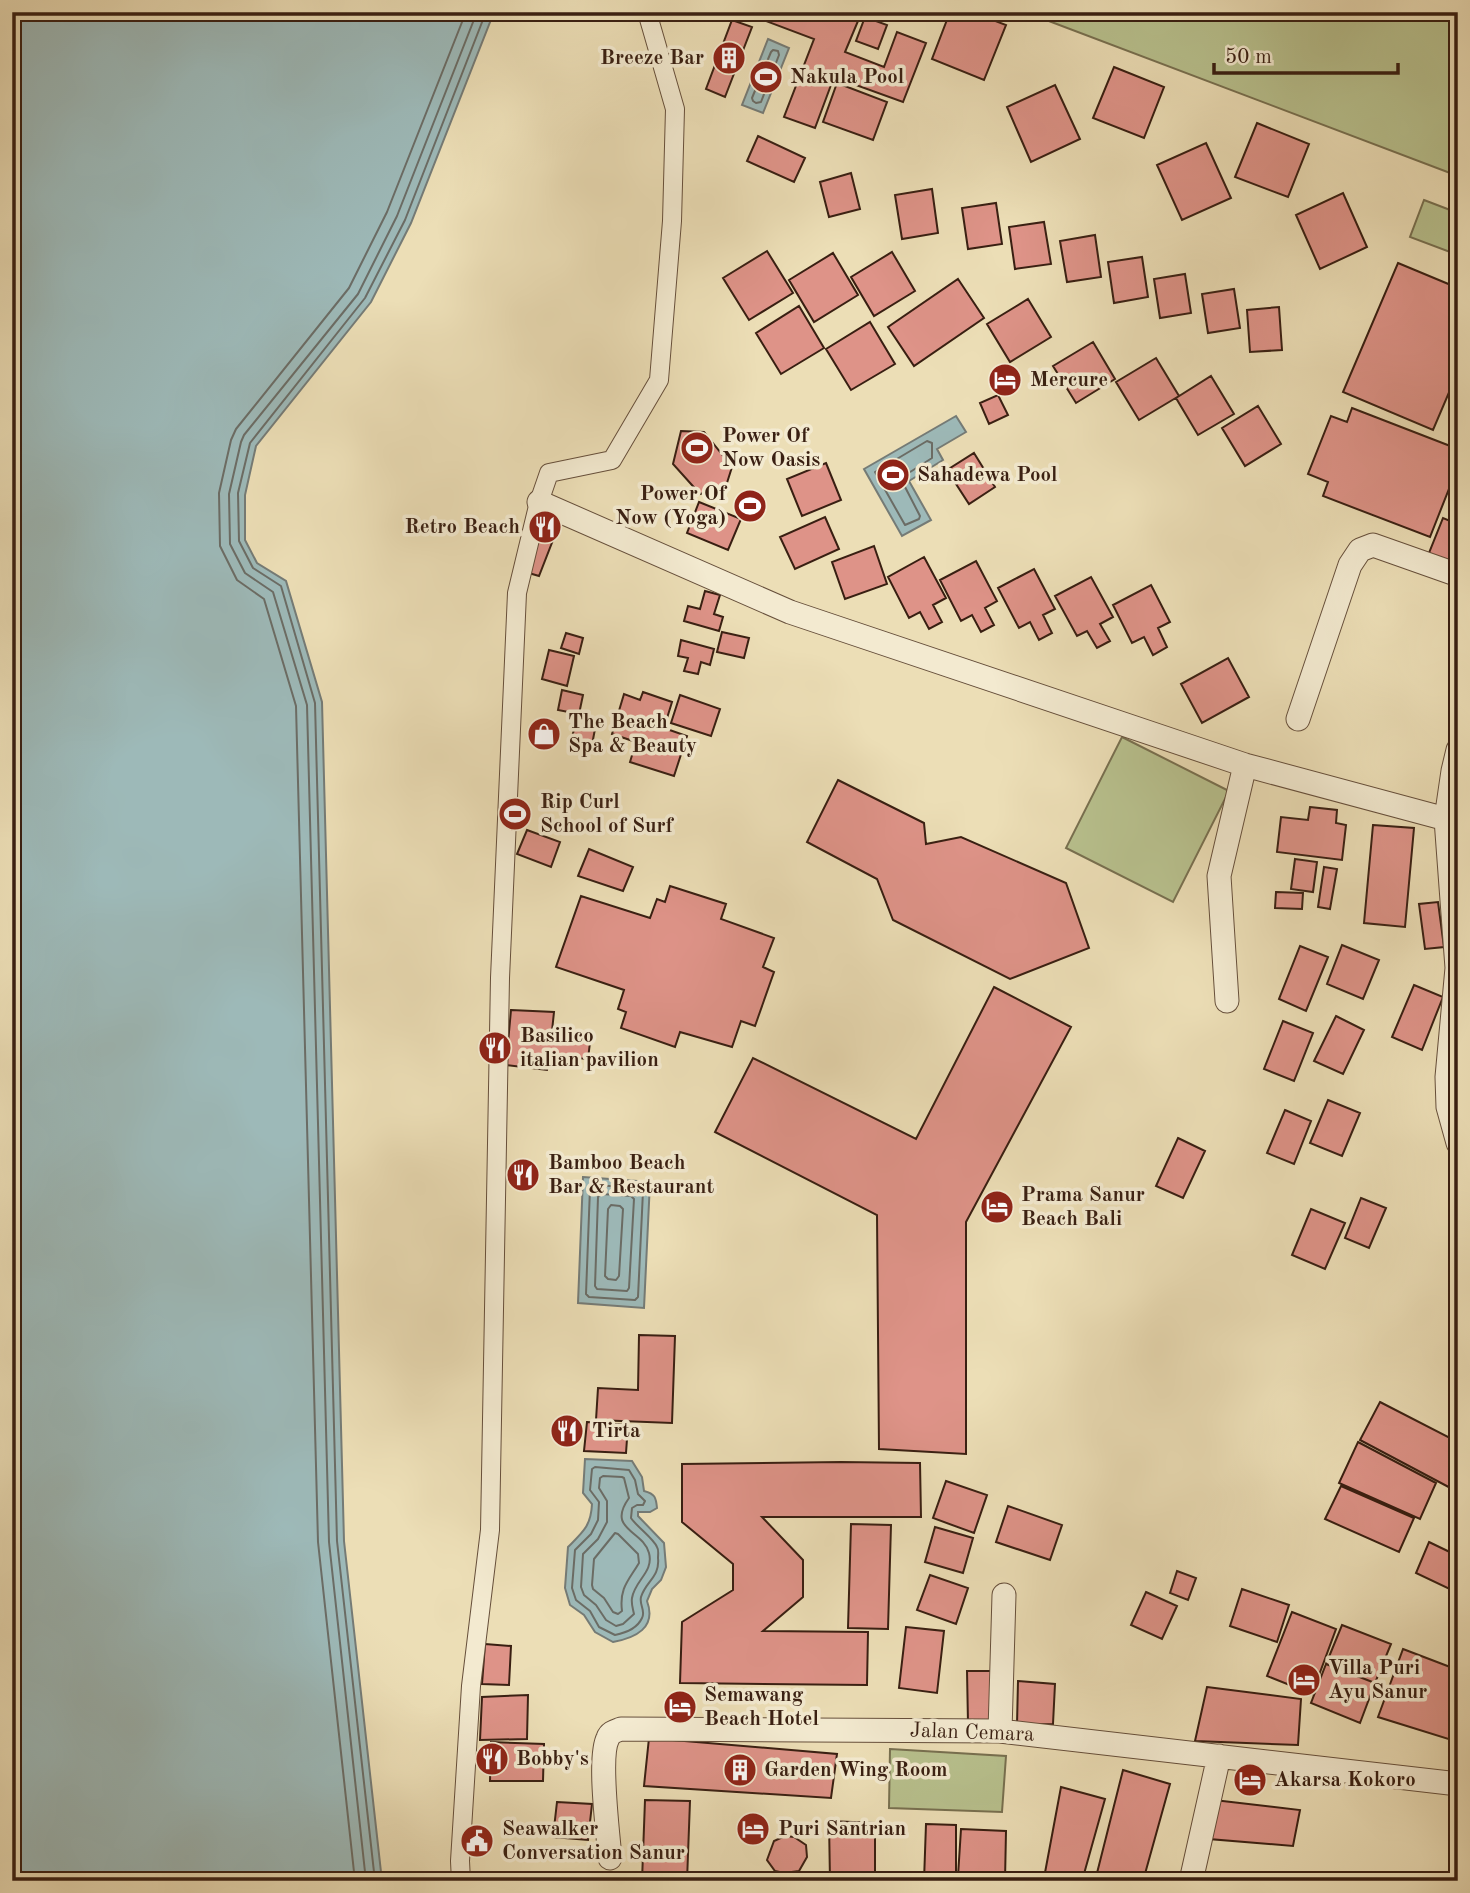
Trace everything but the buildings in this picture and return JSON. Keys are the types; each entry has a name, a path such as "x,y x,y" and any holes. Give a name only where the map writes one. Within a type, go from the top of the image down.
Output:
{"street":[{"path":"461,1881 471,1686 490,1530 500,978 517,593 539,502 549,473 612,460 659,380 673,221 675,109 647,12"},
{"path":"539,502 790,612 1245,765 1446,819"},
{"path":"1298,719 1350,565 1360,550 1373,545 1458,575"},
{"path":"1458,750 1446,819 1457,968 1449,1048 1448,1107 1458,1143"},
{"path":"1227,1001 1219,876 1245,765"},
{"path":"1000,1731 1004,1595"},
{"name":"Jalan Cemara","path":"610,1858 603,1756 608,1738 612,1732 621,1729 1000,1731 1458,1784"},
{"path":"1191,1881 1219,1756"}],"green space":[{"path":"1025,12 1458,12 1458,176"},
{"path":"1424,200 1458,213 1458,255 1410,237"},
{"path":"1122,737 1229,791 1173,902 1066,848"},
{"path":"890,1749 1006,1756 1002,1812 889,1808"}],"water":[{"path":"12,12 494,12 411,223 371,302 256,446 245,495 245,540 257,563 286,581 322,702 344,1541 382,1881 12,1881"},
{"name":"Nakula Pool","path":"768,39 789,48 763,113 742,105"},
{"name":"Sahadewa Pool","path":"956,416 966,432 937,449 943,460 909,481 931,520 902,536 864,469"},
{"path":"583,1177 650,1182 644,1308 578,1303"},
{"path":"585,1459 632,1461 642,1477 644,1491 653,1495 657,1504 657,1508 650,1512 638,1512 638,1516 664,1543 666,1567 647,1601 649,1618 646,1625 629,1638 613,1642 595,1632 584,1615 570,1605 565,1588 568,1547 585,1528 591,1512 592,1504 583,1493"}],"place":[{"name":"Breeze Bar","path":"729,58"},
{"name":"Nakula Pool","path":"766,77"},
{"name":"Mercure","path":"1005,380"},
{"name":"Power Of Now Oasis","path":"697,448"},
{"name":"Sahadewa Pool","path":"893,475"},
{"name":"Power Of Now (Yoga)","path":"750,506"},
{"name":"Retro Beach","path":"545,527"},
{"name":"The Beach Spa & Beauty","path":"544,734"},
{"name":"Rip Curl School of Surf","path":"515,814"},
{"name":"Basilico italian pavilion","path":"495,1048"},
{"name":"Bamboo Beach Bar & Restaurant","path":"523,1175"},
{"name":"Prama Sanur Beach Bali","path":"997,1207"},
{"name":"Tirta","path":"567,1431"},
{"name":"Villa Puri Ayu Sanur","path":"1304,1680"},
{"name":"Semawang Beach Hotel","path":"680,1707"},
{"name":"Bobby's","path":"492,1759"},
{"name":"Garden Wing Room","path":"740,1770"},
{"name":"Akarsa Kokoro","path":"1250,1780"},
{"name":"Puri Santrian","path":"753,1829"},
{"name":"Seawalker Conversation Sanur","path":"477,1841"}]}
